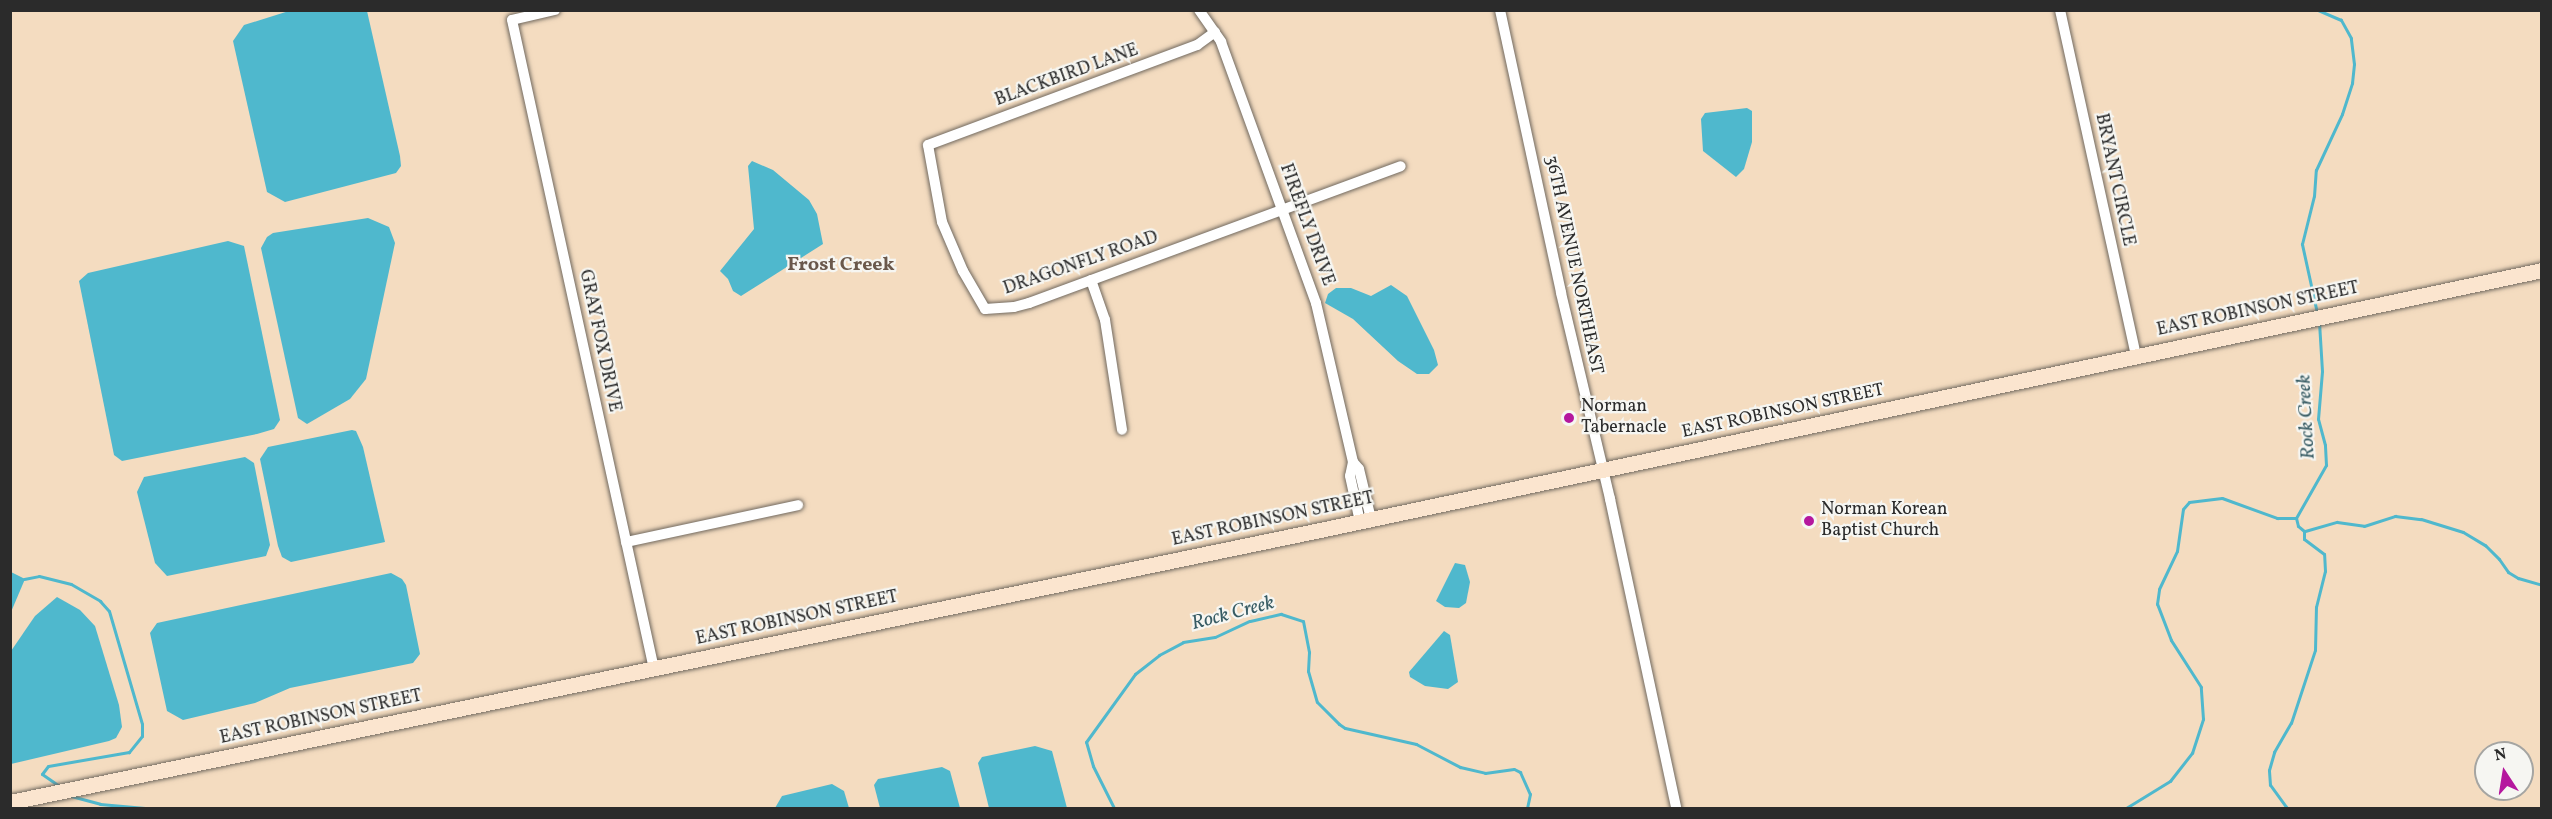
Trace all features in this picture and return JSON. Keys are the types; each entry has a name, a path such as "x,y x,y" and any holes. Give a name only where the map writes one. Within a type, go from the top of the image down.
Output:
{"street":[{"name":"GRAY FOX DRIVE","path":"555,10 512,20 654,669"},
{"name":"FIREFLY DRIVE","path":"1199,10 1215,32 1283,209 1321,316 1353,462 1350,476 1366,520"},
{"name":"36TH AVENUE NORTHEAST","path":"1500,10 1676,808"},
{"name":"BRYANT CIRCLE","path":"2060,10 2136,356"},
{"name":"BLACKBIRD LANE","path":"928,145 1197,45 1215,32"},
{"name":"DRAGONFLY ROAD","path":"928,145 942,222 963,271 985,309 1014,307 1401,166"},
{"name":"EAST ROBINSON STREET","path":"10,802 1366,520 2541,270"},
{"path":"1091,280 1105,320 1122,430"},
{"path":"626,542 798,506"}],"water":[{"path":"292,10 367,11 400,156 401,166 396,173 285,202 267,192 233,41 244,25"},
{"path":"1747,108 1752,111 1752,142 1744,169 1736,177 1703,151 1701,119 1705,113"},
{"path":"752,161 773,170 809,200 817,214 823,244 741,296 733,291 728,279 720,271 754,229 748,166"},
{"path":"368,218 389,227 395,243 366,379 350,399 307,424 298,418 261,248 267,237 273,233"},
{"path":"228,241 244,246 280,420 274,429 257,434 122,461 114,455 79,281 88,273"},
{"path":"1391,285 1407,296 1434,350 1438,365 1429,374 1417,374 1398,361 1353,319 1325,303 1328,294 1336,288 1351,288 1371,296"},
{"path":"356,431 363,447 385,542 291,562 282,557 278,546 260,459 268,447"},
{"path":"245,457 254,463 270,545 266,556 167,576 155,563 137,492 144,477"},
{"path":"1455,563 1465,565 1470,582 1466,603 1459,608 1445,607 1436,601"},
{"path":"10,572 25,579 11,612"},
{"path":"391,573 402,579 406,585 420,654 413,663 290,688 255,703 183,720 167,711 150,633 157,623"},
{"path":"57,597 80,610 95,626 119,705 122,727 116,738 109,741 11,764 11,651 35,616"},
{"path":"1444,631 1450,635 1458,682 1448,689 1425,686 1410,677 1409,672"},
{"path":"1035,746 1052,751 1067,808 989,808 978,763 982,757"},
{"path":"942,767 950,771 960,808 880,808 874,785 878,779"},
{"path":"832,784 844,791 849,808 775,808 782,796"}],"waterway":[{"name":"Rock Creek","path":"2317,313 2302,244 2314,196 2316,170 2342,114 2352,83 2354,64 2351,38 2341,20 2318,10"},
{"name":"Rock Creek","path":"2296,518 2326,465 2325,445 2318,419 2322,371 2319,322"},
{"name":"Rock Creek","path":"2126,808 2170,781 2192,753 2203,719 2201,687 2171,640 2157,604 2159,589 2177,551 2183,509 2189,502 2222,498 2277,518 2296,518"},
{"path":"2305,531 2337,522 2364,526 2395,516 2421,519 2463,532 2485,545 2508,572 2518,578 2542,585"},
{"path":"2287,808 2270,785 2269,770 2274,752 2291,723 2315,650 2316,607 2325,571 2324,554 2304,539 2304,531 2298,526 2296,518"},
{"path":"24,579 39,576 71,584 100,601 109,611 142,724 142,736 129,752 48,766 42,774 59,786"},
{"name":"Rock Creek","path":"1114,808 1093,766 1086,742 1135,674 1159,655 1183,642 1215,637 1250,621 1281,614 1303,621 1309,652 1308,671 1317,702 1339,724 1345,728 1416,744 1460,767 1485,773 1514,769 1520,772 1530,794 1527,808"},
{"path":"71,796 100,804 145,808"}],"place":[{"name":"Norman Tabernacle","path":"1569,418"},
{"name":"Norman Korean Baptist Church","path":"1809,521"}],"district":[{"name":"Frost Creek","path":"841,265"}]}
